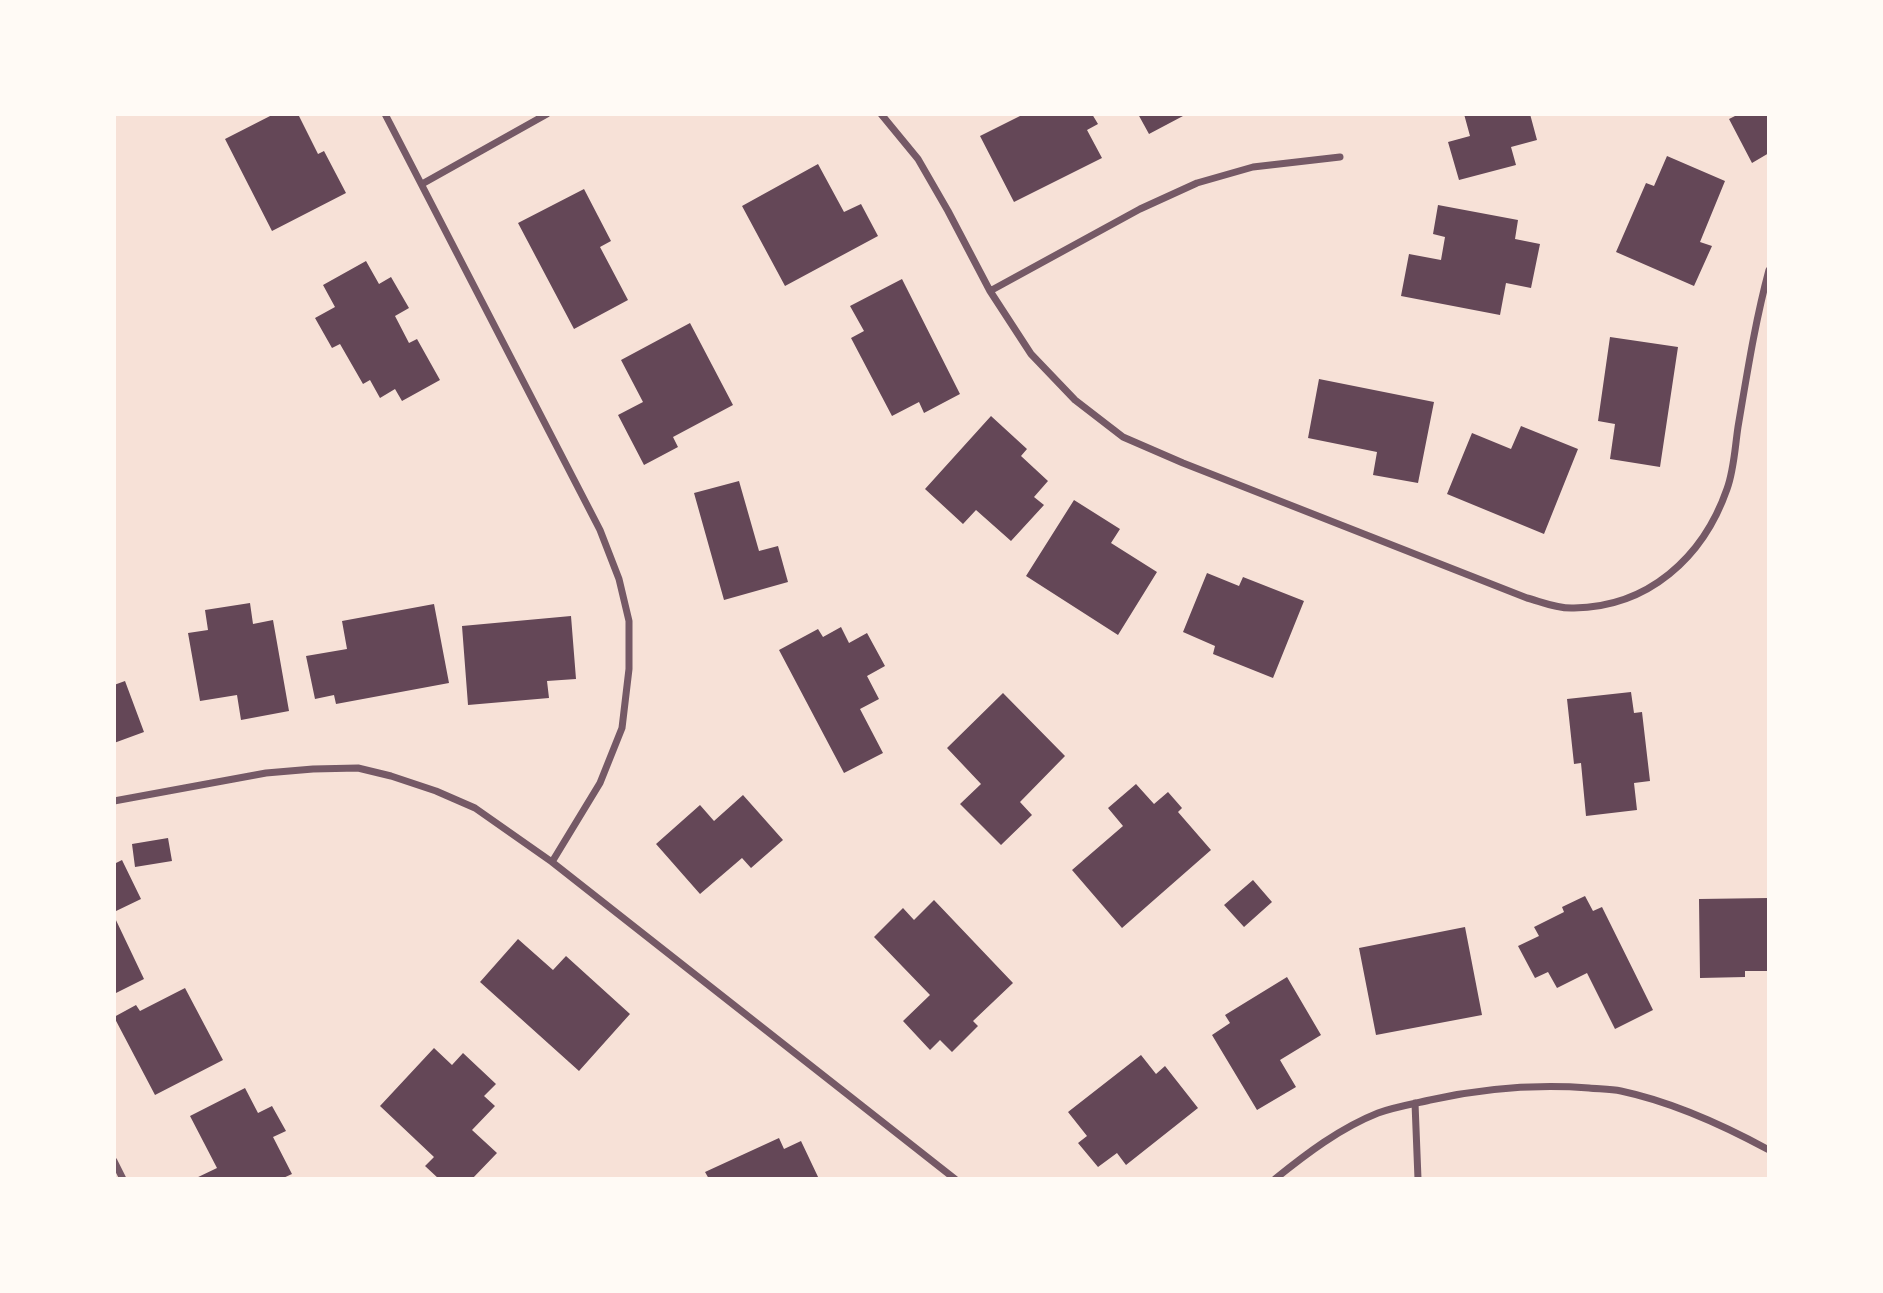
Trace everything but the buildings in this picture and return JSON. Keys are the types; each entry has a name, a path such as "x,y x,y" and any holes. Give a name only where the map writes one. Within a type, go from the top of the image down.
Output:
{"street":[{"path":"385,114 600,530 619,579 629,621 629,669 622,728 600,783 552,862"},
{"path":"422,184 547,114"},
{"path":"881,114 918,159 990,290 1031,354 1075,400 1123,437 1195,468 1527,598 1572,608 1616,602 1652,588 1682,564 1708,531 1728,488 1759,307 1769,270"},
{"path":"990,290 1140,209 1197,183 1253,167 1340,157"},
{"path":"114,801 266,773 358,768 436,791 475,808 552,862 955,1179"},
{"path":"1275,1179 1335,1135 1378,1113 1456,1094 1510,1087 1559,1086 1620,1091 1667,1104 1726,1127 1769,1150"},
{"path":"1415,1103 1418,1179"},
{"path":"114,1161 123,1179"}]}
